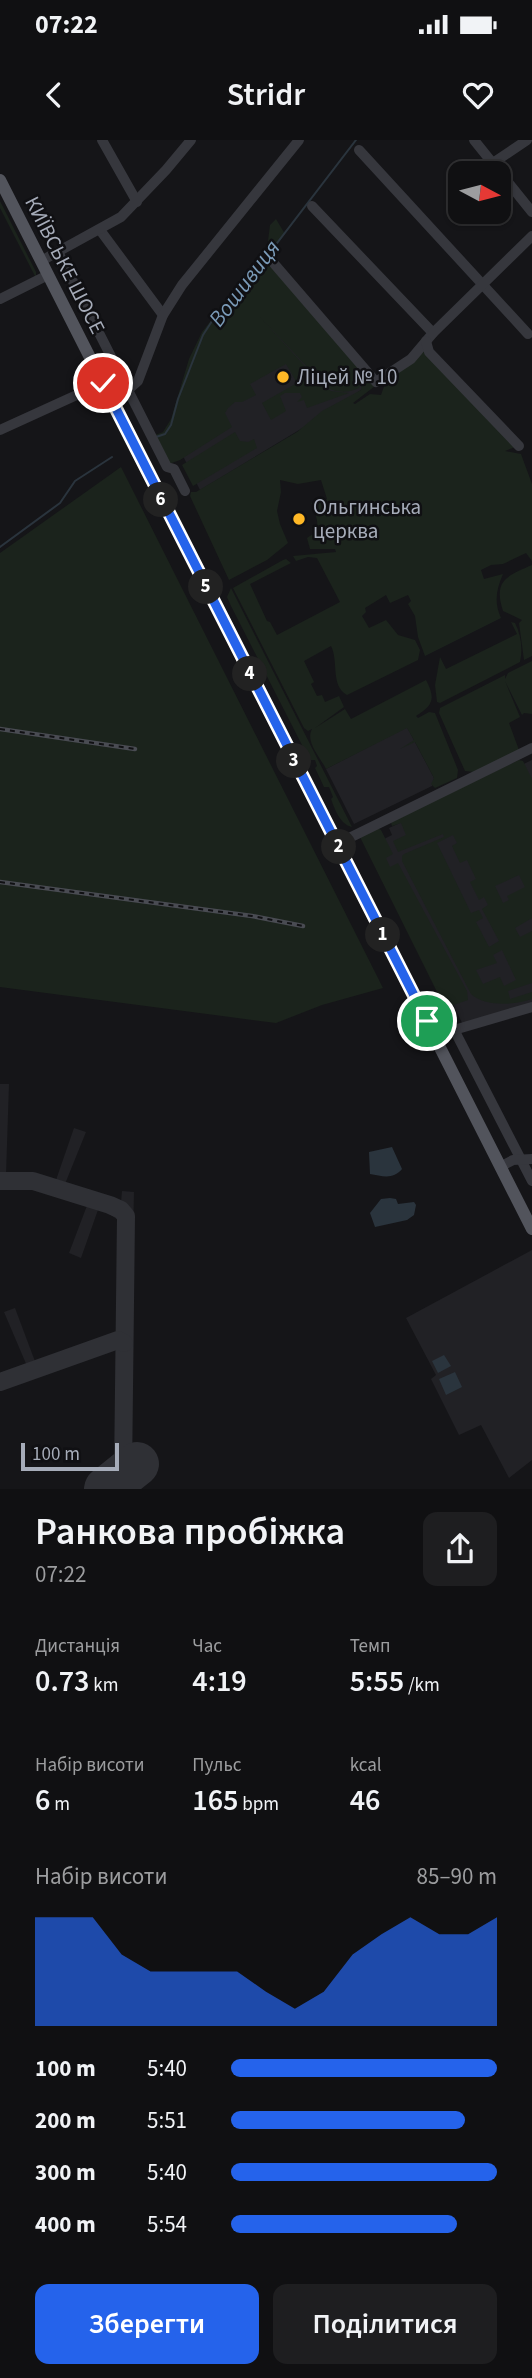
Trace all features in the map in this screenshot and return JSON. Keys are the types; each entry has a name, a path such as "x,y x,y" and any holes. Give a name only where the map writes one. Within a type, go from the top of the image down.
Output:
{"main road":[{"name":"КИЇВСЬКЕ ШОСЕ","path":"0,180 532,1228"}],"street":[{"path":"102,140 137,202"},
{"path":"129,389 138,381 163,315 182,285 299,140"},
{"path":"474,140 491,161"},
{"path":"496,161 527,140"},
{"path":"41,261 121,217 137,202 186,142"},
{"path":"359,150 528,334"},
{"path":"511,186 532,212"},
{"path":"312,206 430,337 432,355 519,446"},
{"path":"100,230 163,315"},
{"path":"270,259 376,382 411,359 532,236"},
{"path":"58,252 167,467 174,469 185,491"},
{"path":"0,299 48,275"},
{"path":"0,430 103,383"},
{"path":"337,844 532,748"},
{"path":"454,1030 532,1007"},
{"path":"427,1021 445,1012 527,1159 532,1181"},
{"path":"500,1167 513,1160 527,1159"}],"shaded area":[{"path":"0,201 36,272 36,278 0,208"},
{"path":"276,219 285,234 265,264 272,268 375,386 353,403 370,394 381,395 387,378 425,351 515,447 505,451 521,454 532,484 532,561 526,553 503,564 491,565 481,570 484,579 503,574 497,596 501,618 425,656 418,637 415,616 408,604 411,601 408,595 390,603 386,595 365,608 366,612 362,616 369,628 386,620 398,635 415,640 420,650 418,660 347,695 338,685 331,646 304,661 317,696 322,695 325,702 339,696 344,707 315,728 345,709 351,719 426,680 431,701 416,716 418,718 429,712 435,713 458,770 457,778 435,788 431,784 434,778 415,742 400,749 414,740 407,728 326,769 310,739 312,729 308,731 304,728 233,588 283,560 291,563 250,584 267,621 277,635 340,602 317,558 308,557 296,561 293,556 336,552 335,549 310,549 307,538 317,527 317,518 311,503 327,499 321,480 298,484 280,480 281,492 277,511 288,543 267,560 229,580 190,496 191,492 196,492 297,432 322,411 361,390 362,381 359,388 351,391 326,387 259,316 324,387 331,391 349,393 307,408 304,400 297,402 302,397 300,393 285,393 280,396 286,411 271,420 262,403 297,383 286,364 250,384 256,395 242,402 235,402 228,408 225,413 232,427 180,460 169,464 155,435 163,432 171,419 189,359 202,332 267,249 270,225"},
{"name":"Ліцей № 10","path":"269,268 371,383 329,412 200,490 175,440"},
{"path":"235,432 240,441 248,442 254,439 257,448 193,486 182,465"},
{"path":"121,467 383,988 322,1005 276,1023 0,987 0,553"},
{"path":"532,565 532,656 524,660 519,623 522,620 503,611 500,592 504,580"},
{"path":"231,588 352,827 344,823 336,812 329,787 324,787 315,768 315,760 311,760 304,749 231,606 227,597"},
{"path":"511,622 515,623 520,637 520,662 440,703 437,702 435,685 440,657 446,669 517,634"},
{"path":"532,661 532,714 522,715 505,681 520,717 509,723 519,750 474,772 465,771 439,713 440,708 505,675 505,679 508,673"},
{"path":"407,727 434,778 432,786 354,824 326,769"},
{"path":"519,760 523,761 532,779 532,918 515,928 520,937 532,931 532,983 508,991 510,999 532,992 532,999 500,1004 484,1001 471,994 402,861 404,854 444,837 443,834 398,852 393,841 406,835 401,823 392,826 392,821","holes":["453,835 457,843 452,846 460,863 467,860 476,879 470,882 479,900 484,897 488,905 482,909 499,941 489,947 476,922 483,918 479,910 471,913 437,843","519,875 525,887 507,896 509,900 503,903 495,886","502,950 516,980 504,986 500,977 483,984 476,970 497,963 493,955"]},
{"path":"532,760 532,1005 463,1025 376,843 392,835 389,828"},
{"path":"377,828 381,830 393,854 386,858 390,867 398,863 467,991 468,1000 445,1008 360,837"},
{"path":"0,1084 9,1084 6,1175 36,1174 56,1180 74,1128 86,1132 65,1184 121,1202 122,1191 134,1192 128,1453 146,1476 130,1489 84,1489 115,1463 117,1345 0,1388 0,1377 27,1366 4,1312 15,1308 36,1364 117,1335 121,1222 99,1207 81,1258 69,1253 88,1203 29,1186 0,1187"},
{"path":"392,1147 402,1169 391,1176 370,1174 369,1152"},
{"path":"381,1199 396,1199 398,1204 414,1202 414,1215 407,1220 375,1227 370,1213"},
{"path":"532,1250 532,1460 509,1478 481,1425 459,1435 431,1379 436,1375 406,1318"},
{"path":"444,1355 451,1366 438,1373 432,1361"},
{"path":"455,1372 462,1387 446,1395 439,1379"}],"waterway":[{"name":"Вошивиця","path":"156,437 165,434 171,425 178,399 203,335 216,315 261,264 356,140"},
{"name":"Вошивиця","path":"0,547 60,503 75,481 112,457"}],"taxiway":[{"path":"0,1181 33,1181 110,1205 121,1210 126,1216 123,1475"},
{"path":"0,1382 118,1340 124,1343"}],"runway":[{"path":"106,1489 137,1464"}],"railway":[{"path":"0,729 135,749"},
{"path":"0,882 252,916 303,926"}],"place":[{"name":"Ліцей № 10","path":"283,377"},
{"name":"Ольгинська церква","path":"299,519"}],"route":[{"path":"103,383 427,1021"}]}
